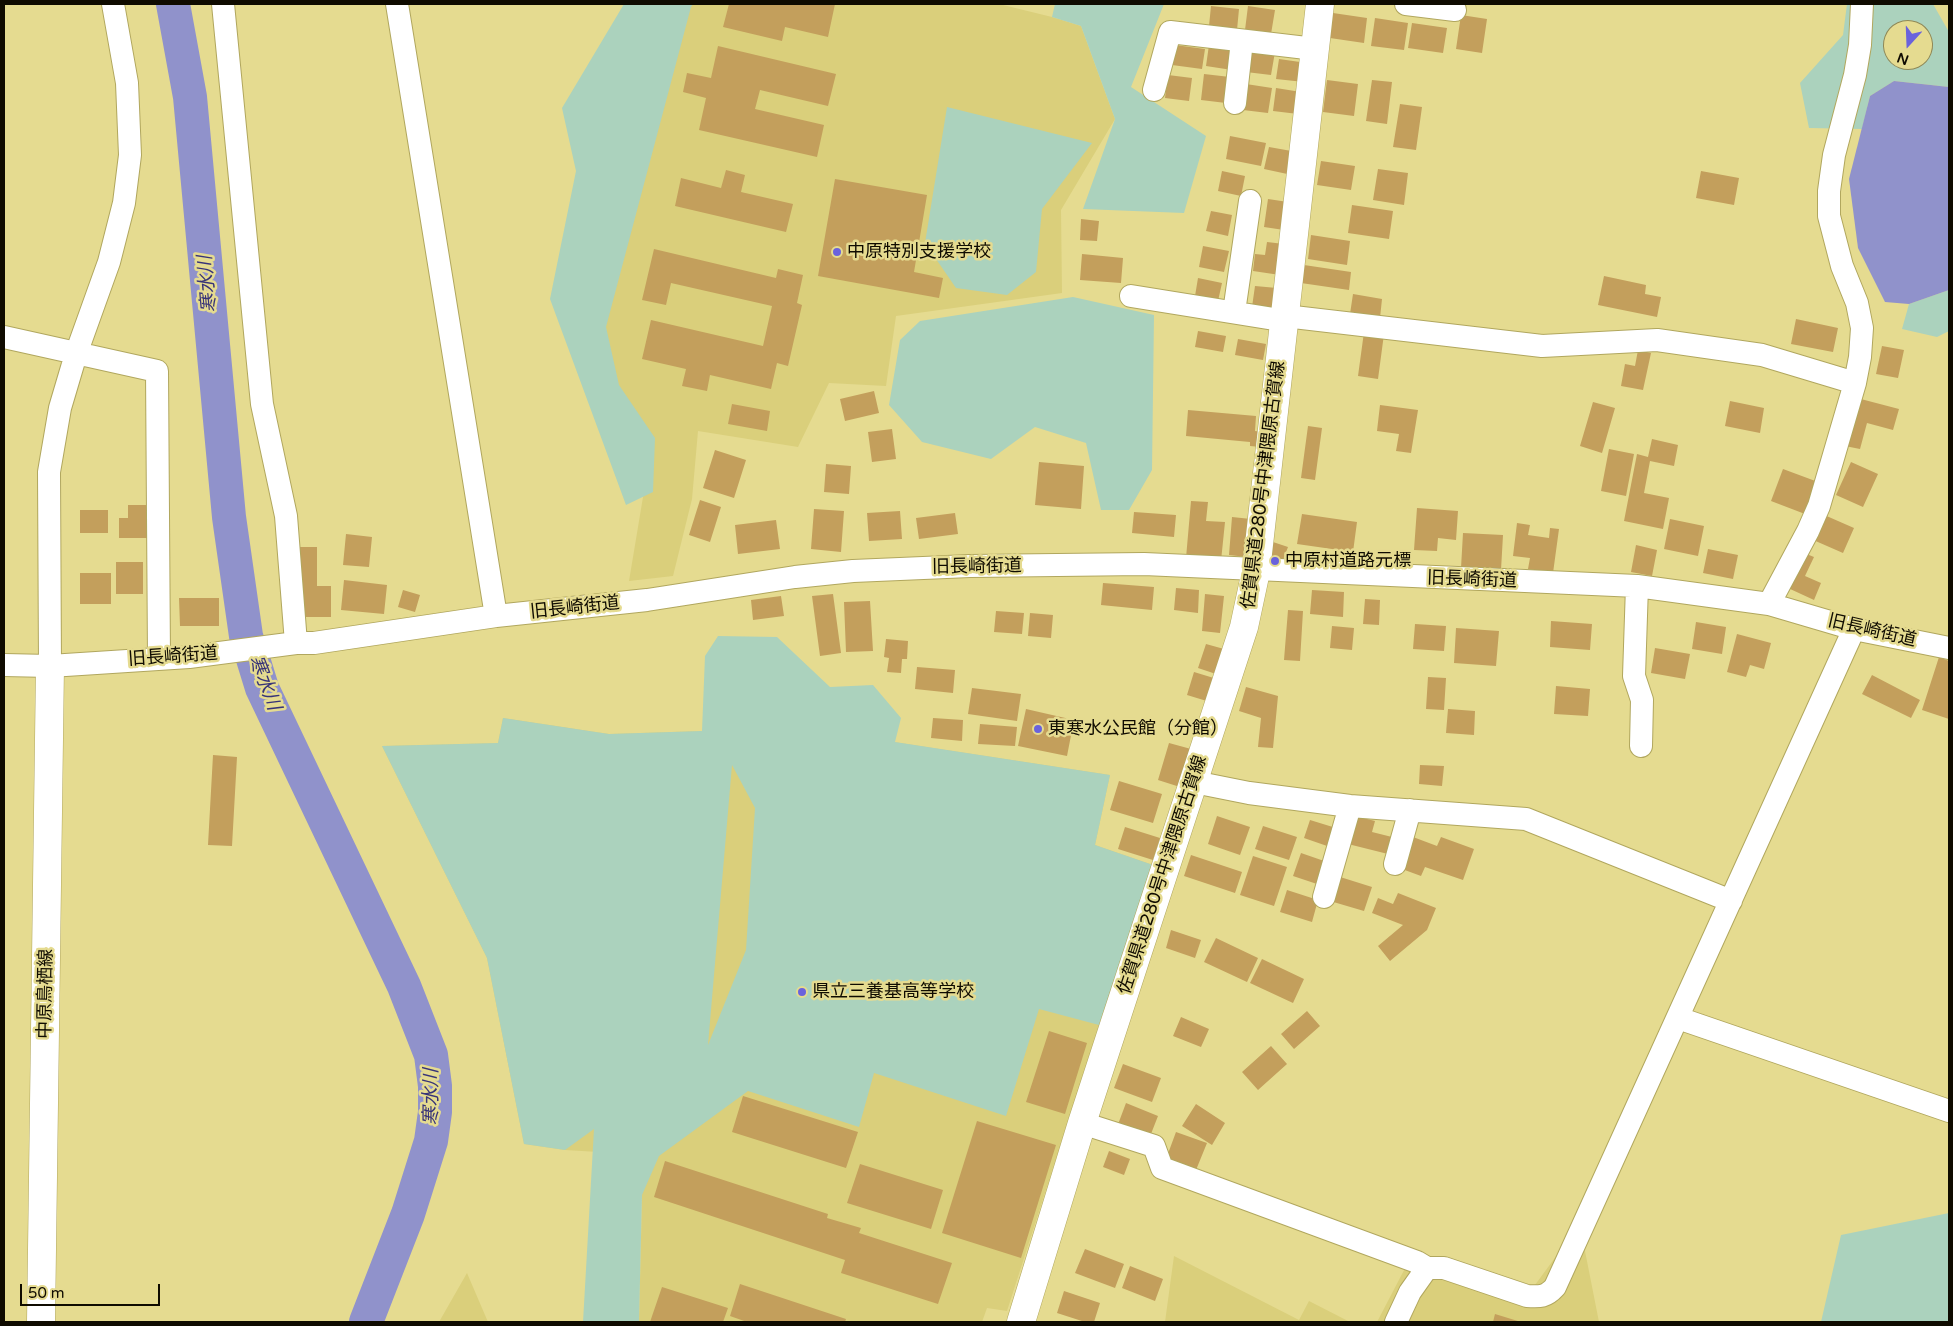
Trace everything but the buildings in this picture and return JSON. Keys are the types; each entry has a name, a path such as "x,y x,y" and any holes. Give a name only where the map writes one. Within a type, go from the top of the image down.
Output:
{"main road":[{"name":"佐賀県道280号中津隈原古賀線","path":"1021,1322 1082,1123 1244,627 1256,571 1320,4"},
{"name":"中原鳥栖線","path":"41,1322 50,666"}],"street":[{"path":"50,666 50,472 60,408 76,354 109,262 124,203 130,155 127,83 113,4"},
{"path":"223,4 262,404 286,516 296,644"},
{"path":"397,4 496,616"},
{"path":"1406,4 1455,10"},
{"path":"1769,604 1819,506 1855,382 1860,357 1862,328 1857,303 1842,266 1830,216 1829,191 1834,156 1855,75 1860,45 1862,4"},
{"path":"1154,90 1170,32 1315,49"},
{"path":"1235,104 1242,41"},
{"path":"1234,312 1250,201"},
{"path":"1131,296 1274,319 1285,316 1542,346 1657,340 1762,355 1855,382"},
{"path":"4,338 157,372 159,658"},
{"name":"旧長崎街道","path":"4,665 50,666 224,654 314,643 496,616 647,600 795,577 853,571 970,566 1144,564 1256,571 1637,586 1769,604 1854,629 1949,648"},
{"path":"1637,586 1634,676 1642,700 1641,746"},
{"path":"1082,1123 1154,1146 1162,1168 1417,1262 1427,1268 1444,1268 1527,1296 1538,1297 1548,1295 1555,1287 1854,629"},
{"path":"1194,782 1249,793 1350,806 1526,819 1731,901"},
{"path":"1324,897 1350,806"},
{"path":"1395,864 1410,810"},
{"path":"1678,1018 1949,1111"},
{"path":"1396,1322 1410,1292 1427,1268"}],"shaded area":[{"name":"中原特別支援学校","path":"675,4 999,4 1052,17 1081,26 1115,119 1061,210 1062,293 896,316 886,386 829,383 798,447 698,431 692,499 673,576 629,581 646,479 593,328"},
{"name":"県立三養基高等学校","path":"503,718 609,734 702,731 894,742 1110,775 1095,845 1153,865 1099,1025 1007,1311 987,1308 982,1322 639,1322 642,1195 615,1153 565,1150 524,1144 487,958 382,746 498,743"},
{"path":"1568,1240 1585,1251 1599,1322 1377,1322 1414,1251 1532,1289"},
{"path":"1174,1256 1299,1320 1309,1301 1350,1322 1165,1322"},
{"path":"467,1273 488,1322 439,1322"}],"green space":[{"path":"624,4 693,4 606,327 619,385 655,438 653,492 626,505 550,299 576,171 562,108"},
{"path":"1055,4 1164,4 1131,87 1206,136 1184,213 1083,209 1115,119 1081,26 1052,17"},
{"path":"1847,4 1933,4 1949,32 1949,87 1894,81 1870,96 1862,129 1809,128 1800,83 1843,35"},
{"path":"947,107 1092,143 1042,209 1036,272 1007,295 956,288 925,243"},
{"path":"1949,290 1949,331 1937,337 1902,329 1909,304"},
{"path":"1073,297 1154,315 1152,470 1129,510 1101,510 1086,443 1035,427 991,459 922,442 889,405 900,340 920,321"},
{"name":"県立三養基高等学校","path":"718,636 777,637 830,687 873,685 901,718 895,742 1110,775 1095,845 1153,865 1099,1025 1039,1009 1006,1116 874,1073 859,1127 748,1091 659,1156 642,1195 639,1322 583,1322 594,1129 565,1150 524,1144 487,958 382,746 498,743 503,718 609,734 702,731 705,656","holes":["732,765 755,808 746,950 708,1045"]},
{"path":"1949,1213 1949,1322 1821,1322 1841,1235"}],"water":[{"path":"1894,81 1949,87 1949,290 1909,304 1885,302 1858,248 1849,179 1870,96"}],"waterway":[{"name":"寒水川","path":"173,4 190,97 229,517 246,636 262,688 404,986 431,1055 435,1086 435,1112 431,1141 408,1214 366,1322"}],"place":[{"name":"中原特別支援学校","path":"837,252"},
{"name":"中原村道路元標","path":"1275,561"},
{"name":"東寒水公民館（分館）","path":"1038,729"},
{"name":"県立三養基高等学校","path":"802,992"}]}
